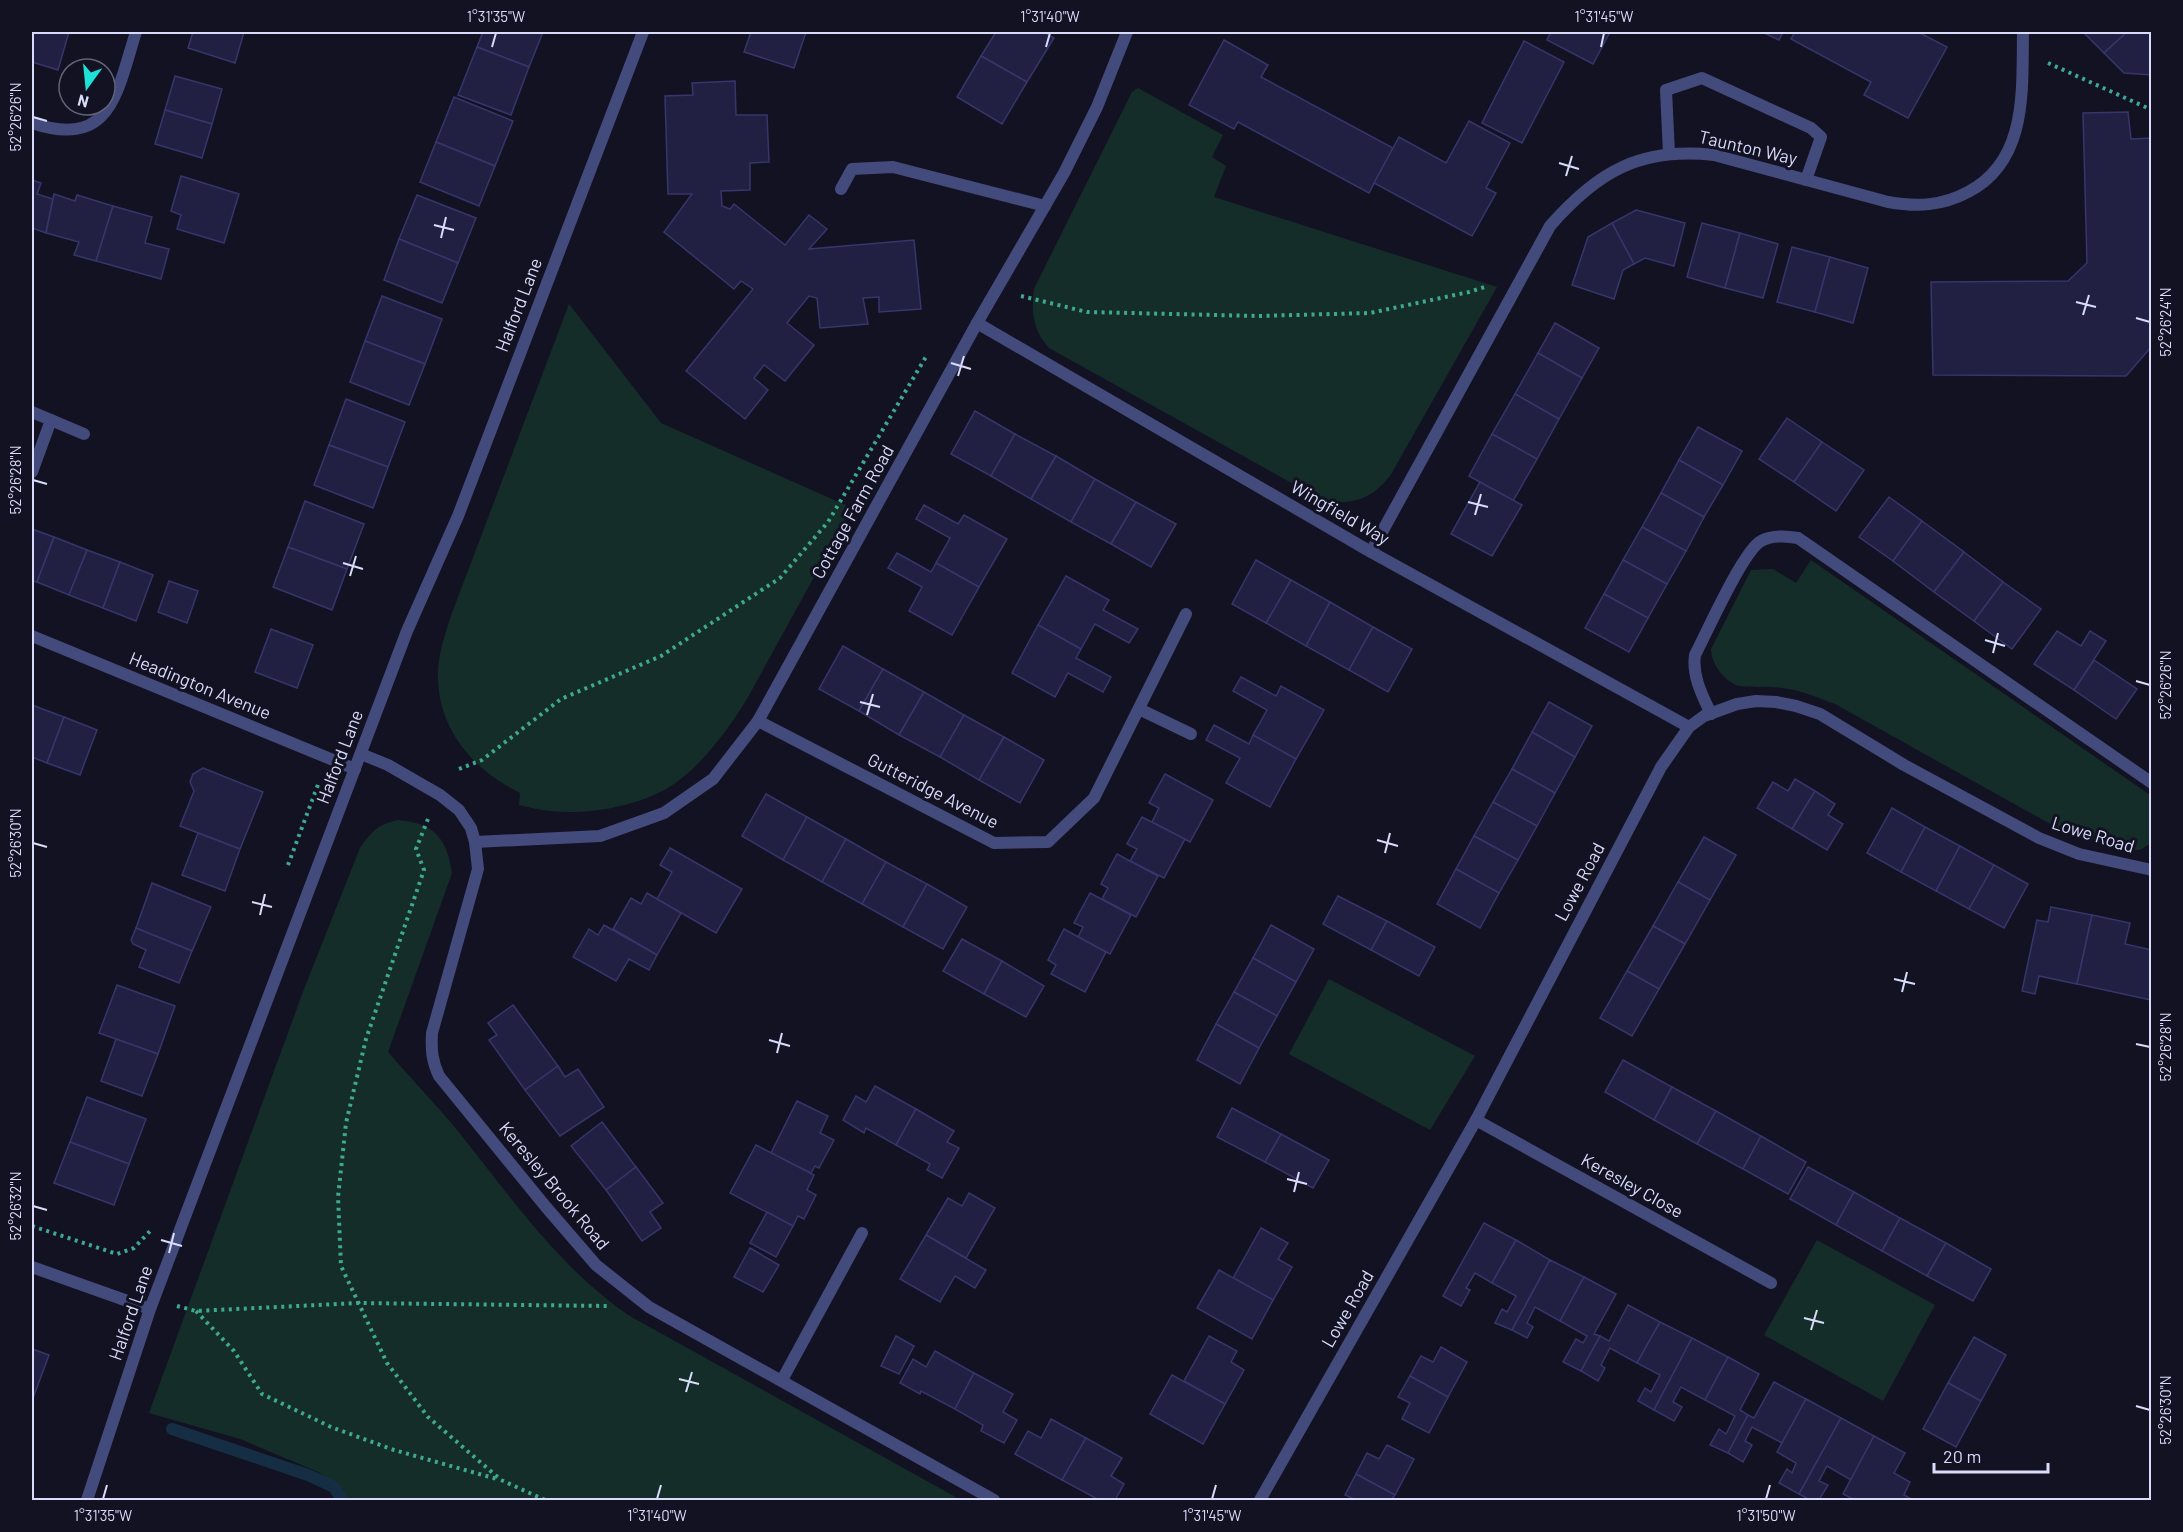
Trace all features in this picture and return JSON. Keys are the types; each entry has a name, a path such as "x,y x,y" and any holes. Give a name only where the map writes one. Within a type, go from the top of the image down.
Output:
{"street":[{"path":"32,123 48,129 73,131 84,128 103,115 111,106 116,95 136,32"},
{"name":"Halford Lane","path":"87,1500 150,1309 407,631 458,516 643,32"},
{"name":"Cottage Farm Road","path":"475,842 600,836 664,813 713,779 758,721 977,323 1045,206 1097,107 1127,32"},
{"name":"Taunton Way","path":"1371,552 1550,226 1585,190 1608,173 1628,164 1686,152 1714,155 1910,206 1941,203 1975,188 1991,177 2003,163 2019,120 2023,32"},
{"path":"1669,154 1666,90 1702,78 1810,128 1821,137 1806,180"},
{"path":"841,189 852,169 893,167 1045,206"},
{"name":"Wingfield Way","path":"977,323 1371,552 1689,727"},
{"path":"32,412 84,434"},
{"path":"32,472 51,420"},
{"path":"1711,714 1700,691 1694,665 1695,655 1744,560 1761,541 1786,536 1798,538 2151,783"},
{"name":"Gutteridge Avenue","path":"758,721 994,843 1048,842 1094,798 1186,614"},
{"name":"Headington Avenue","path":"32,636 355,769"},
{"name":"Lowe Road","path":"1260,1500 1476,1120 1661,767 1689,727 1711,714 1737,704 1766,701 1796,706 1820,714 1904,765 2039,838 2079,854 2151,870"},
{"path":"1139,709 1191,734"},
{"name":"Keresley Brook Road","path":"361,754 388,765 440,795 459,810 471,828 478,869 432,1033 433,1064 447,1085 596,1265 650,1307 994,1500"},
{"name":"Keresley Close","path":"1476,1120 1771,1284"},
{"path":"782,1380 862,1233"},
{"path":"32,1267 150,1309"}],"path":[{"path":"2022,51 2151,110"},
{"path":"999,285 1023,297 1087,312 1258,316 1370,313 1469,292 1523,275"},
{"path":"459,769 482,760 561,699 661,656 780,578 828,522 932,346"},
{"path":"286,870 327,758"},
{"path":"428,819 416,849 424,870 366,1039 345,1123 339,1197 341,1266 387,1363 428,1418 501,1480"},
{"path":"32,1226 117,1254 134,1248 152,1228"},
{"path":"150,1309 176,1305 196,1311 358,1303 650,1307"},
{"path":"196,1311 234,1351 262,1394 331,1427 384,1446 501,1480 545,1500"}],"green space":[{"path":"1138,88 1223,135 1212,157 1226,166 1214,197 1497,287 1390,476 1374,492 1347,502 1326,500 1315,496 1049,348 1039,335 1033,313 1034,289 1132,92"},
{"path":"569,304 661,423 852,508 748,697 732,722 701,760 678,781 640,801 595,811 579,812 546,811 519,805 520,793 488,773 463,748 453,733 440,699 438,680 442,646 452,613"},
{"path":"1811,560 2150,795 2151,843 2140,850 2128,850 2061,830 1835,704 1796,690 1739,686 1727,679 1715,665 1711,649 1751,570 1773,569 1796,583"},
{"path":"398,820 421,825 437,834 447,850 452,873 388,1052 452,1124 518,1208 558,1254 603,1296 628,1315 961,1500 346,1500 331,1481 318,1472 240,1439 149,1413 304,989 360,848 376,830"},
{"path":"1329,979 1475,1056 1430,1130 1289,1054"},
{"path":"1817,1240 1935,1305 1883,1401 1764,1335"}],"building":[{"path":"32,32 69,32 62,57 57,57 57,70 32,62"},
{"path":"193,32 244,32 235,63 188,48"},
{"path":"483,32 543,32 529,67 477,47"},
{"path":"751,32 806,32 794,68 744,52"},
{"path":"996,32 1043,32 1054,38 1027,82 981,56"},
{"path":"1551,32 1610,32 1593,64 1547,40"},
{"path":"1762,32 1783,32 1779,40"},
{"path":"1795,32 1918,32 1947,47 1908,118 1864,95 1871,82 1791,39"},
{"path":"2085,32 2127,32 2104,53"},
{"path":"2127,32 2152,32 2152,75 2124,73 2104,53"},
{"path":"1224,40 1268,65 1261,77 1393,148 1369,193 1238,122 1234,129 1189,105"},
{"path":"1524,41 1564,62 1522,143 1482,123"},
{"path":"477,47 529,67 511,115 458,95"},
{"path":"981,56 1027,82 1002,124 957,97"},
{"path":"175,76 222,89 212,124 165,110"},
{"path":"735,81 736,115 767,115 769,162 750,163 750,190 721,191 722,206 730,209 734,204 785,245 809,215 827,229 809,249 914,240 921,309 879,312 879,297 863,298 868,324 820,328 817,298 809,296 787,323 814,345 785,381 764,365 754,378 768,390 745,419 686,371 753,289 741,281 734,289 664,232 692,194 668,194 665,96 693,95 692,83"},
{"path":"454,97 513,121 495,166 436,142"},
{"path":"165,110 212,124 202,158 155,144"},
{"path":"2128,112 2131,139 2152,138 2152,346 2126,376 1933,375 1931,282 2068,281 2087,263 2083,113"},
{"path":"1469,121 1510,143 1486,188 1496,193 1472,236 1374,183 1399,137 1446,163"},
{"path":"436,142 495,166 479,206 420,182"},
{"path":"181,176 239,194 224,243 177,229 181,215 171,211"},
{"path":"32,180 41,183 37,194 53,199 46,233 32,228"},
{"path":"54,194 75,201 77,195 113,206 96,261 74,255 79,242 46,233"},
{"path":"417,195 476,218 458,263 399,239"},
{"path":"113,206 152,217 145,243 169,249 161,279 96,261"},
{"path":"1636,210 1685,223 1674,266 1645,258 1634,264 1612,223"},
{"path":"1612,223 1634,264 1623,270 1614,299 1572,285 1588,237"},
{"path":"1702,223 1740,233 1725,288 1687,277"},
{"path":"1740,233 1778,244 1763,298 1725,288"},
{"path":"399,239 458,263 442,303 384,280"},
{"path":"1792,247 1830,257 1815,312 1777,302"},
{"path":"1830,257 1868,268 1853,323 1815,312"},
{"path":"382,296 442,319 425,364 365,341"},
{"path":"1555,323 1599,348 1582,378 1538,353"},
{"path":"365,341 425,364 409,405 350,382"},
{"path":"1538,353 1582,378 1559,419 1515,394"},
{"path":"1515,394 1559,419 1537,459 1492,434"},
{"path":"346,399 405,422 388,467 329,445"},
{"path":"975,411 1015,434 991,476 951,454"},
{"path":"1787,418 1822,442 1794,482 1759,459"},
{"path":"1698,427 1742,451 1723,485 1679,460"},
{"path":"1015,434 1056,456 1031,499 991,476"},
{"path":"1492,434 1537,459 1513,501 1469,476"},
{"path":"1822,442 1864,470 1836,511 1794,482"},
{"path":"329,445 388,467 373,508 314,485"},
{"path":"1056,456 1095,479 1071,522 1031,499"},
{"path":"1679,460 1723,485 1704,517 1661,493"},
{"path":"1095,479 1136,502 1111,544 1071,522"},
{"path":"1480,482 1522,505 1492,556 1451,534"},
{"path":"1661,493 1704,517 1686,551 1642,527"},
{"path":"1889,497 1922,521 1893,561 1859,537"},
{"path":"305,501 364,524 347,569 288,547"},
{"path":"1136,502 1176,524 1151,567 1111,544"},
{"path":"924,505 958,524 964,515 1007,539 979,587 936,563 950,538 916,519"},
{"path":"1922,521 1964,552 1934,592 1893,561"},
{"path":"1642,527 1686,551 1667,584 1623,560"},
{"path":"32,529 54,537 37,582 32,581"},
{"path":"54,537 87,550 69,595 37,582"},
{"path":"288,547 347,569 332,610 273,587"},
{"path":"87,550 120,562 103,608 69,595"},
{"path":"1964,552 2003,582 1974,621 1934,592"},
{"path":"897,553 931,572 936,563 979,587 952,635 909,611 922,587 888,568"},
{"path":"1256,560 1291,580 1266,623 1232,604"},
{"path":"1623,560 1667,584 1648,618 1604,594"},
{"path":"120,562 153,575 136,621 103,608"},
{"path":"1066,576 1109,600 1103,610 1138,629 1129,643 1095,624 1081,649 1038,625"},
{"path":"1291,580 1330,602 1306,646 1266,623"},
{"path":"169,581 198,591 187,623 158,612"},
{"path":"2003,582 2041,609 2012,649 1974,621"},
{"path":"1604,594 1648,618 1629,652 1585,628"},
{"path":"1330,602 1373,627 1349,670 1306,646"},
{"path":"1038,625 1081,649 1076,658 1111,677 1103,692 1068,673 1055,697 1012,673"},
{"path":"1373,627 1412,649 1388,692 1349,670"},
{"path":"271,629 313,645 297,688 255,672"},
{"path":"2057,631 2081,646 2090,631 2106,641 2074,690 2034,664"},
{"path":"843,646 883,669 859,711 819,689"},
{"path":"2094,660 2137,689 2116,719 2074,690"},
{"path":"883,669 924,692 899,735 859,711"},
{"path":"1241,677 1276,696 1281,686 1324,710 1296,759 1253,735 1267,710 1233,691"},
{"path":"924,692 964,715 940,757 899,735"},
{"path":"1549,702 1592,726 1575,757 1532,732"},
{"path":"32,705 64,717 47,763 32,757"},
{"path":"964,715 1004,737 979,780 940,757"},
{"path":"64,717 97,730 80,775 47,763"},
{"path":"1214,725 1249,744 1253,735 1296,759 1270,807 1226,783 1240,758 1206,740"},
{"path":"1532,732 1575,757 1555,793 1512,769"},
{"path":"1004,737 1044,760 1020,803 979,780"},
{"path":"203,768 263,792 240,849 180,826 194,791 190,782 193,774"},
{"path":"1512,769 1555,793 1537,826 1493,802"},
{"path":"1165,774 1213,800 1190,842 1152,822 1159,808 1149,803"},
{"path":"1795,779 1815,791 1792,829 1757,808 1773,782 1788,791"},
{"path":"1815,791 1835,804 1828,815 1843,824 1827,850 1792,829"},
{"path":"766,794 807,817 783,860 742,836"},
{"path":"1493,802 1537,826 1518,860 1474,836"},
{"path":"1892,808 1925,827 1901,872 1867,853"},
{"path":"807,817 846,839 822,882 783,860"},
{"path":"1142,817 1185,839 1164,878 1130,861 1137,849 1127,844"},
{"path":"1925,827 1960,846 1936,891 1901,872"},
{"path":"198,833 240,849 225,891 182,875"},
{"path":"1474,836 1518,860 1499,893 1456,869"},
{"path":"1704,837 1736,855 1710,900 1678,882"},
{"path":"846,839 886,862 862,904 822,882"},
{"path":"1960,846 1994,865 1969,909 1936,891"},
{"path":"670,848 742,889 716,933 657,899 672,872 660,865"},
{"path":"1117,854 1158,876 1136,917 1102,899 1108,888 1101,884"},
{"path":"886,862 927,884 903,927 862,904"},
{"path":"1994,865 2028,884 2004,928 1969,909"},
{"path":"1456,869 1499,893 1480,928 1437,904"},
{"path":"1678,882 1710,900 1685,944 1653,926"},
{"path":"152,883 211,907 192,951 136,928"},
{"path":"927,884 967,907 943,949 903,927"},
{"path":"647,893 681,913 657,955 613,929 631,898 641,904"},
{"path":"1090,893 1131,915 1110,954 1078,937 1083,927 1074,923"},
{"path":"1338,896 1387,921 1371,950 1323,924"},
{"path":"2051,907 2092,915 2077,984 2039,976 2035,994 2022,991 2037,920 2048,922"},
{"path":"2092,915 2130,923 2125,944 2152,950 2151,1000 2077,984"},
{"path":"1387,921 1435,947 1419,976 1371,950"},
{"path":"604,925 657,955 649,970 629,959 616,981 573,957 589,929 598,935"},
{"path":"1271,925 1314,949 1296,982 1253,958"},
{"path":"1653,926 1685,944 1659,989 1627,971"},
{"path":"136,928 192,951 179,983 139,967 146,950 133,944 131,940"},
{"path":"1064,929 1106,952 1085,992 1051,974 1056,965 1048,960"},
{"path":"962,939 1002,961 984,994 943,971"},
{"path":"1253,958 1296,982 1277,1016 1234,992"},
{"path":"1002,961 1044,986 1026,1017 984,994"},
{"path":"1627,971 1659,989 1632,1036 1600,1018"},
{"path":"117,985 175,1006 158,1054 99,1033"},
{"path":"1234,992 1277,1016 1259,1048 1216,1024"},
{"path":"513,1005 558,1066 525,1090 489,1040 497,1035 488,1023"},
{"path":"1216,1024 1259,1048 1240,1084 1197,1060"},
{"path":"116,1039 158,1054 142,1096 101,1081"},
{"path":"1623,1060 1672,1087 1654,1120 1605,1092"},
{"path":"558,1066 565,1077 578,1069 604,1107 560,1136 525,1090"},
{"path":"875,1086 916,1109 896,1145 866,1128 864,1133 843,1120 856,1096 866,1102"},
{"path":"1672,1087 1716,1111 1697,1144 1654,1120"},
{"path":"87,1097 146,1119 129,1164 70,1142"},
{"path":"797,1101 828,1116 820,1133 834,1140 819,1168 815,1166 811,1173 771,1153"},
{"path":"1232,1108 1281,1134 1265,1162 1217,1137"},
{"path":"916,1109 954,1131 947,1142 959,1148 942,1178 927,1170 930,1164 896,1145"},
{"path":"1716,1111 1761,1136 1743,1169 1697,1144"},
{"path":"602,1122 636,1167 606,1190 571,1146"},
{"path":"1281,1134 1329,1160 1313,1188 1265,1162"},
{"path":"1761,1136 1806,1162 1788,1194 1743,1169"},
{"path":"70,1142 129,1164 114,1205 54,1183"},
{"path":"756,1145 814,1175 807,1190 816,1195 804,1219 798,1216 793,1226 730,1193"},
{"path":"636,1167 663,1203 650,1212 661,1228 642,1241 606,1190"},
{"path":"1808,1167 1854,1192 1836,1225 1790,1199"},
{"path":"1854,1192 1900,1218 1882,1251 1836,1225"},
{"path":"969,1193 995,1208 966,1258 926,1235 948,1198 962,1206"},
{"path":"767,1212 793,1226 776,1257 750,1243"},
{"path":"1900,1218 1946,1243 1927,1276 1882,1251"},
{"path":"1484,1223 1516,1240 1492,1283 1475,1273 1466,1288 1470,1290 1461,1306 1443,1296"},
{"path":"1261,1228 1288,1243 1278,1259 1292,1267 1273,1300 1233,1278"},
{"path":"926,1235 986,1270 975,1288 955,1276 940,1302 900,1279"},
{"path":"1516,1240 1550,1260 1512,1330 1495,1323 1502,1309 1507,1312 1516,1296 1492,1283"},
{"path":"1946,1243 1991,1269 1973,1301 1927,1276"},
{"path":"750,1248 779,1265 763,1292 734,1277"},
{"path":"1550,1260 1584,1277 1560,1321 1535,1307 1527,1323 1533,1327 1527,1338 1512,1330"},
{"path":"1219,1270 1273,1300 1252,1339 1197,1308"},
{"path":"1584,1277 1616,1294 1594,1334 1600,1336 1581,1371 1563,1362 1576,1339 1583,1343 1587,1336 1560,1321"},
{"path":"1628,1305 1660,1322 1637,1363 1610,1348 1601,1365 1605,1368 1598,1381 1581,1371 1600,1336 1609,1341"},
{"path":"1660,1322 1692,1338 1654,1410 1638,1401 1645,1388 1651,1392 1660,1375 1637,1363"},
{"path":"896,1336 914,1346 899,1374 881,1366"},
{"path":"1209,1336 1237,1351 1231,1362 1244,1370 1225,1404 1184,1381"},
{"path":"1974,1337 2006,1355 1981,1401 1948,1383"},
{"path":"1692,1338 1728,1357 1705,1400 1681,1387 1673,1402 1682,1407 1674,1421 1654,1410"},
{"path":"1441,1347 1467,1362 1448,1397 1410,1376 1421,1356 1433,1362"},
{"path":"32,1349 49,1355 32,1401"},
{"path":"935,1351 974,1373 955,1409 900,1383 913,1359 926,1367"},
{"path":"1728,1357 1759,1374 1740,1410 1748,1415 1728,1453 1710,1445 1719,1429 1726,1434 1735,1416 1705,1400"},
{"path":"974,1373 1013,1394 1003,1412 1017,1420 1004,1443 981,1431 983,1425 955,1409"},
{"path":"1172,1375 1225,1404 1203,1444 1150,1414"},
{"path":"1410,1376 1448,1397 1429,1433 1402,1419 1410,1403 1398,1397"},
{"path":"1774,1382 1806,1399 1782,1443 1752,1427 1745,1441 1752,1445 1743,1462 1728,1453 1748,1415 1754,1418"},
{"path":"1948,1383 1981,1401 1956,1447 1923,1429"},
{"path":"1806,1399 1841,1418 1799,1494 1779,1483 1787,1469 1792,1473 1796,1463 1777,1452"},
{"path":"1841,1418 1874,1436 1851,1480 1827,1466 1819,1481 1828,1485 1819,1500 1810,1500 1799,1494"},
{"path":"1051,1419 1086,1438 1062,1480 1015,1454 1028,1431 1041,1438"},
{"path":"1874,1436 1905,1453 1894,1473 1910,1482 1904,1495 1913,1500 1855,1500 1843,1494"},
{"path":"1086,1438 1122,1458 1111,1476 1124,1484 1115,1500 1099,1500 1062,1480"},
{"path":"1387,1445 1414,1459 1395,1495 1356,1474 1367,1453 1379,1459"},
{"path":"1356,1474 1395,1495 1391,1500 1356,1500 1345,1495"}],"waterway":[{"path":"172,1429 308,1475 334,1487 342,1500"}]}
